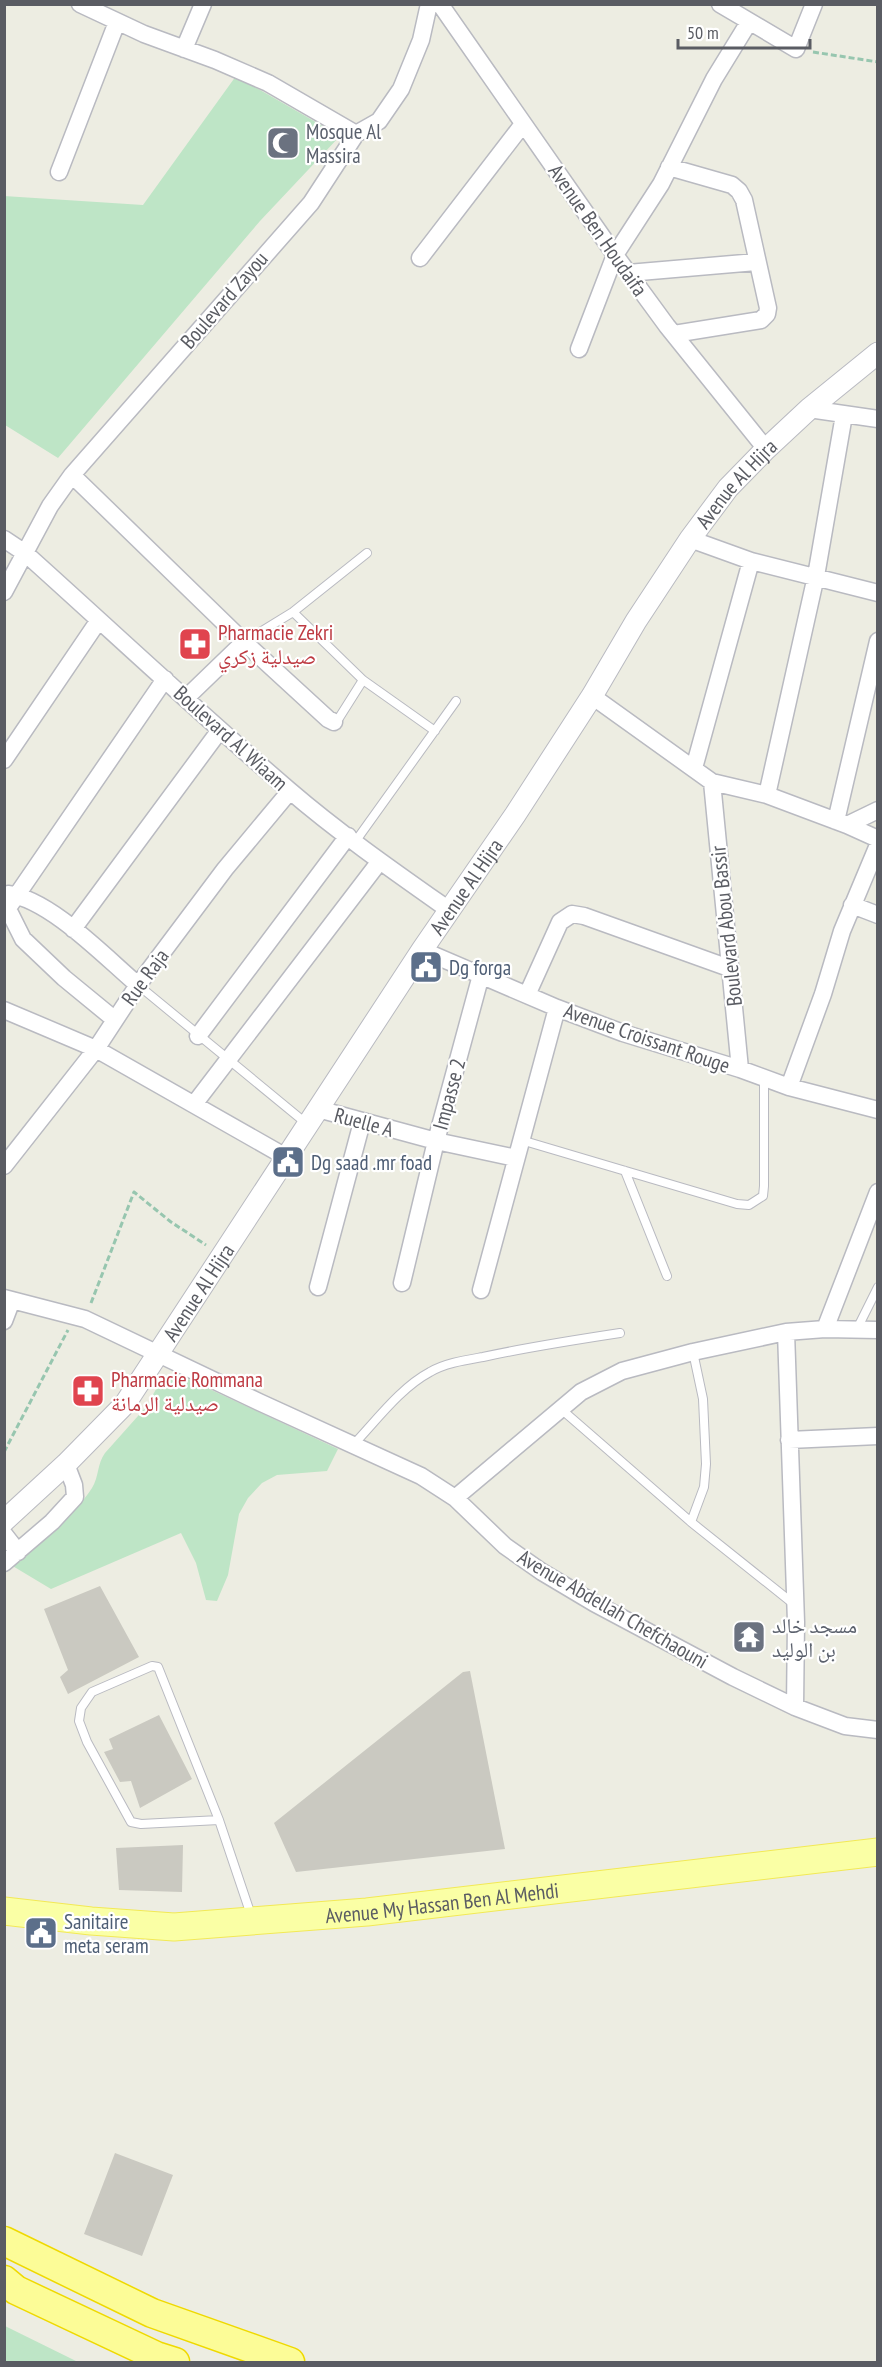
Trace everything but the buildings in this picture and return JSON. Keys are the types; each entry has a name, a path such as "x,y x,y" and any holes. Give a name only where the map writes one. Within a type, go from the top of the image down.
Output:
{"highway":[{"path":"8,2241 152,2313 290,2362"},
{"path":"8,2284 156,2356 175,2362"}],"main road":[{"name":"Avenue My Hassan Ben Al Mehdi","path":"4,1911 91,1921 174,1927 367,1912 878,1852"}],"street":[{"path":"80,4 117,22 268,83 356,134"},
{"path":"184,49 203,4"},
{"name":"Boulevard Zayou","path":"4,592 50,506 72,475 311,203 356,134 379,121 401,89 420,40 429,4"},
{"name":"Avenue Ben Houdaifa","path":"440,4 628,273 766,449"},
{"path":"720,4 796,49 814,4"},
{"path":"58,172 117,22"},
{"path":"579,349 615,255 669,167 714,79 749,22"},
{"path":"420,258 523,124"},
{"path":"669,167 732,184 739,191 744,200 768,308 767,315 761,320 674,334"},
{"path":"628,273 756,261"},
{"name":"Avenue Al Hijra","path":"4,1521 66,1464 125,1404 422,950 515,815 592,696 636,621 690,539 728,488 809,409 878,353"},
{"path":"809,409 878,419"},
{"path":"767,795 816,576 844,415"},
{"path":"72,475 244,642 334,722"},
{"name":"Boulevard Al Wiaam","path":"4,539 25,553 290,791 380,861 449,910"},
{"path":"690,539 751,561 878,593"},
{"path":"694,768 751,561"},
{"path":"4,760 99,620"},
{"path":"841,823 878,640"},
{"path":"186,699 244,642"},
{"path":"9,900 165,679"},
{"path":"592,696 712,782 767,795 878,839"},
{"path":"73,929 220,730"},
{"name":"Boulevard Abou Bassir","path":"712,782 740,1069"},
{"name":"Rue Raja","path":"4,1166 96,1048 138,985 225,869 290,791"},
{"path":"841,823 878,810"},
{"path":"198,1036 352,839"},
{"path":"789,1087 852,905 878,845"},
{"path":"195,1103 380,861"},
{"path":"9,900 41,906 73,929 138,985"},
{"path":"9,900 23,939 64,978 114,1019"},
{"path":"852,905 878,915"},
{"path":"527,995 560,922 572,914 584,916 729,968"},
{"name":"Avenue Croissant Rouge","path":"422,950 557,1008 623,1033 740,1069 789,1087 878,1110"},
{"name":"Impasse 2","path":"402,1283 436,1142 481,975"},
{"path":"481,1290 557,1008"},
{"path":"4,1010 96,1048 286,1156"},
{"name":"Ruelle A","path":"313,1117 362,1122 436,1142 516,1158"},
{"path":"318,1287 362,1122"},
{"path":"825,1329 878,1192"},
{"path":"4,1321 8,1299"},
{"name":"Avenue Abdellah Chefchaouni","path":"8,1299 80,1317 421,1476 455,1498 505,1546 542,1572 594,1603 733,1677 795,1707 845,1726 878,1730"},
{"path":"455,1498 581,1392 622,1371 693,1352 786,1332 825,1329 878,1330"},
{"path":"786,1332 795,1606 795,1707"},
{"path":"789,1440 878,1436"},
{"path":"4,1563 67,1507 75,1497 74,1485 66,1464"},
{"path":"4,1534 18,1552"}],"lane":[{"path":"244,642 293,612 367,553"},
{"path":"293,612 363,680 435,731"},
{"path":"334,722 339,718 363,680"},
{"path":"352,839 456,701"},
{"path":"138,985 228,1060 313,1117"},
{"path":"521,1140 737,1204 749,1205 763,1196 764,1078"},
{"path":"625,1171 667,1276"},
{"path":"857,1330 878,1287"},
{"path":"352,1445 396,1399 431,1371 525,1347 620,1333"},
{"path":"691,1522 704,1487 706,1464 703,1399 693,1352"},
{"path":"561,1409 691,1522 795,1606"},
{"path":"219,1820 141,1824 131,1822 79,1721 81,1708 92,1692 152,1666 158,1667 219,1820 253,1921"}],"path":[{"path":"796,49 878,62"},
{"path":"4,1452 80,1317 134,1192 171,1222 222,1256"}],"green space":[{"path":"236,76 340,136 260,221 58,458 5,425 4,196 143,205"},
{"path":"177,1374 338,1449 327,1471 277,1475 262,1483 248,1498 239,1514 228,1575 217,1601 206,1600 196,1563 181,1533 51,1589 6,1562 75,1509 92,1488 105,1453 146,1407 159,1384 167,1377"},
{"path":"5,2326 78,2362 5,2362"}],"place":[{"name":"Mosque Al Massira","path":"283,143"},
{"name":"Pharmacie Zekri صيدلية زكري","path":"195,644"},
{"name":"Dg forga","path":"426,967"},
{"name":"Dg saad .mr foad","path":"288,1162"},
{"name":"Pharmacie Rommana صيدلية الرمانة","path":"88,1391"},
{"name":"مسجد خالد بن الوليد","path":"749,1637"},
{"name":"Sanitaire meta seram","path":"41,1933"}]}
